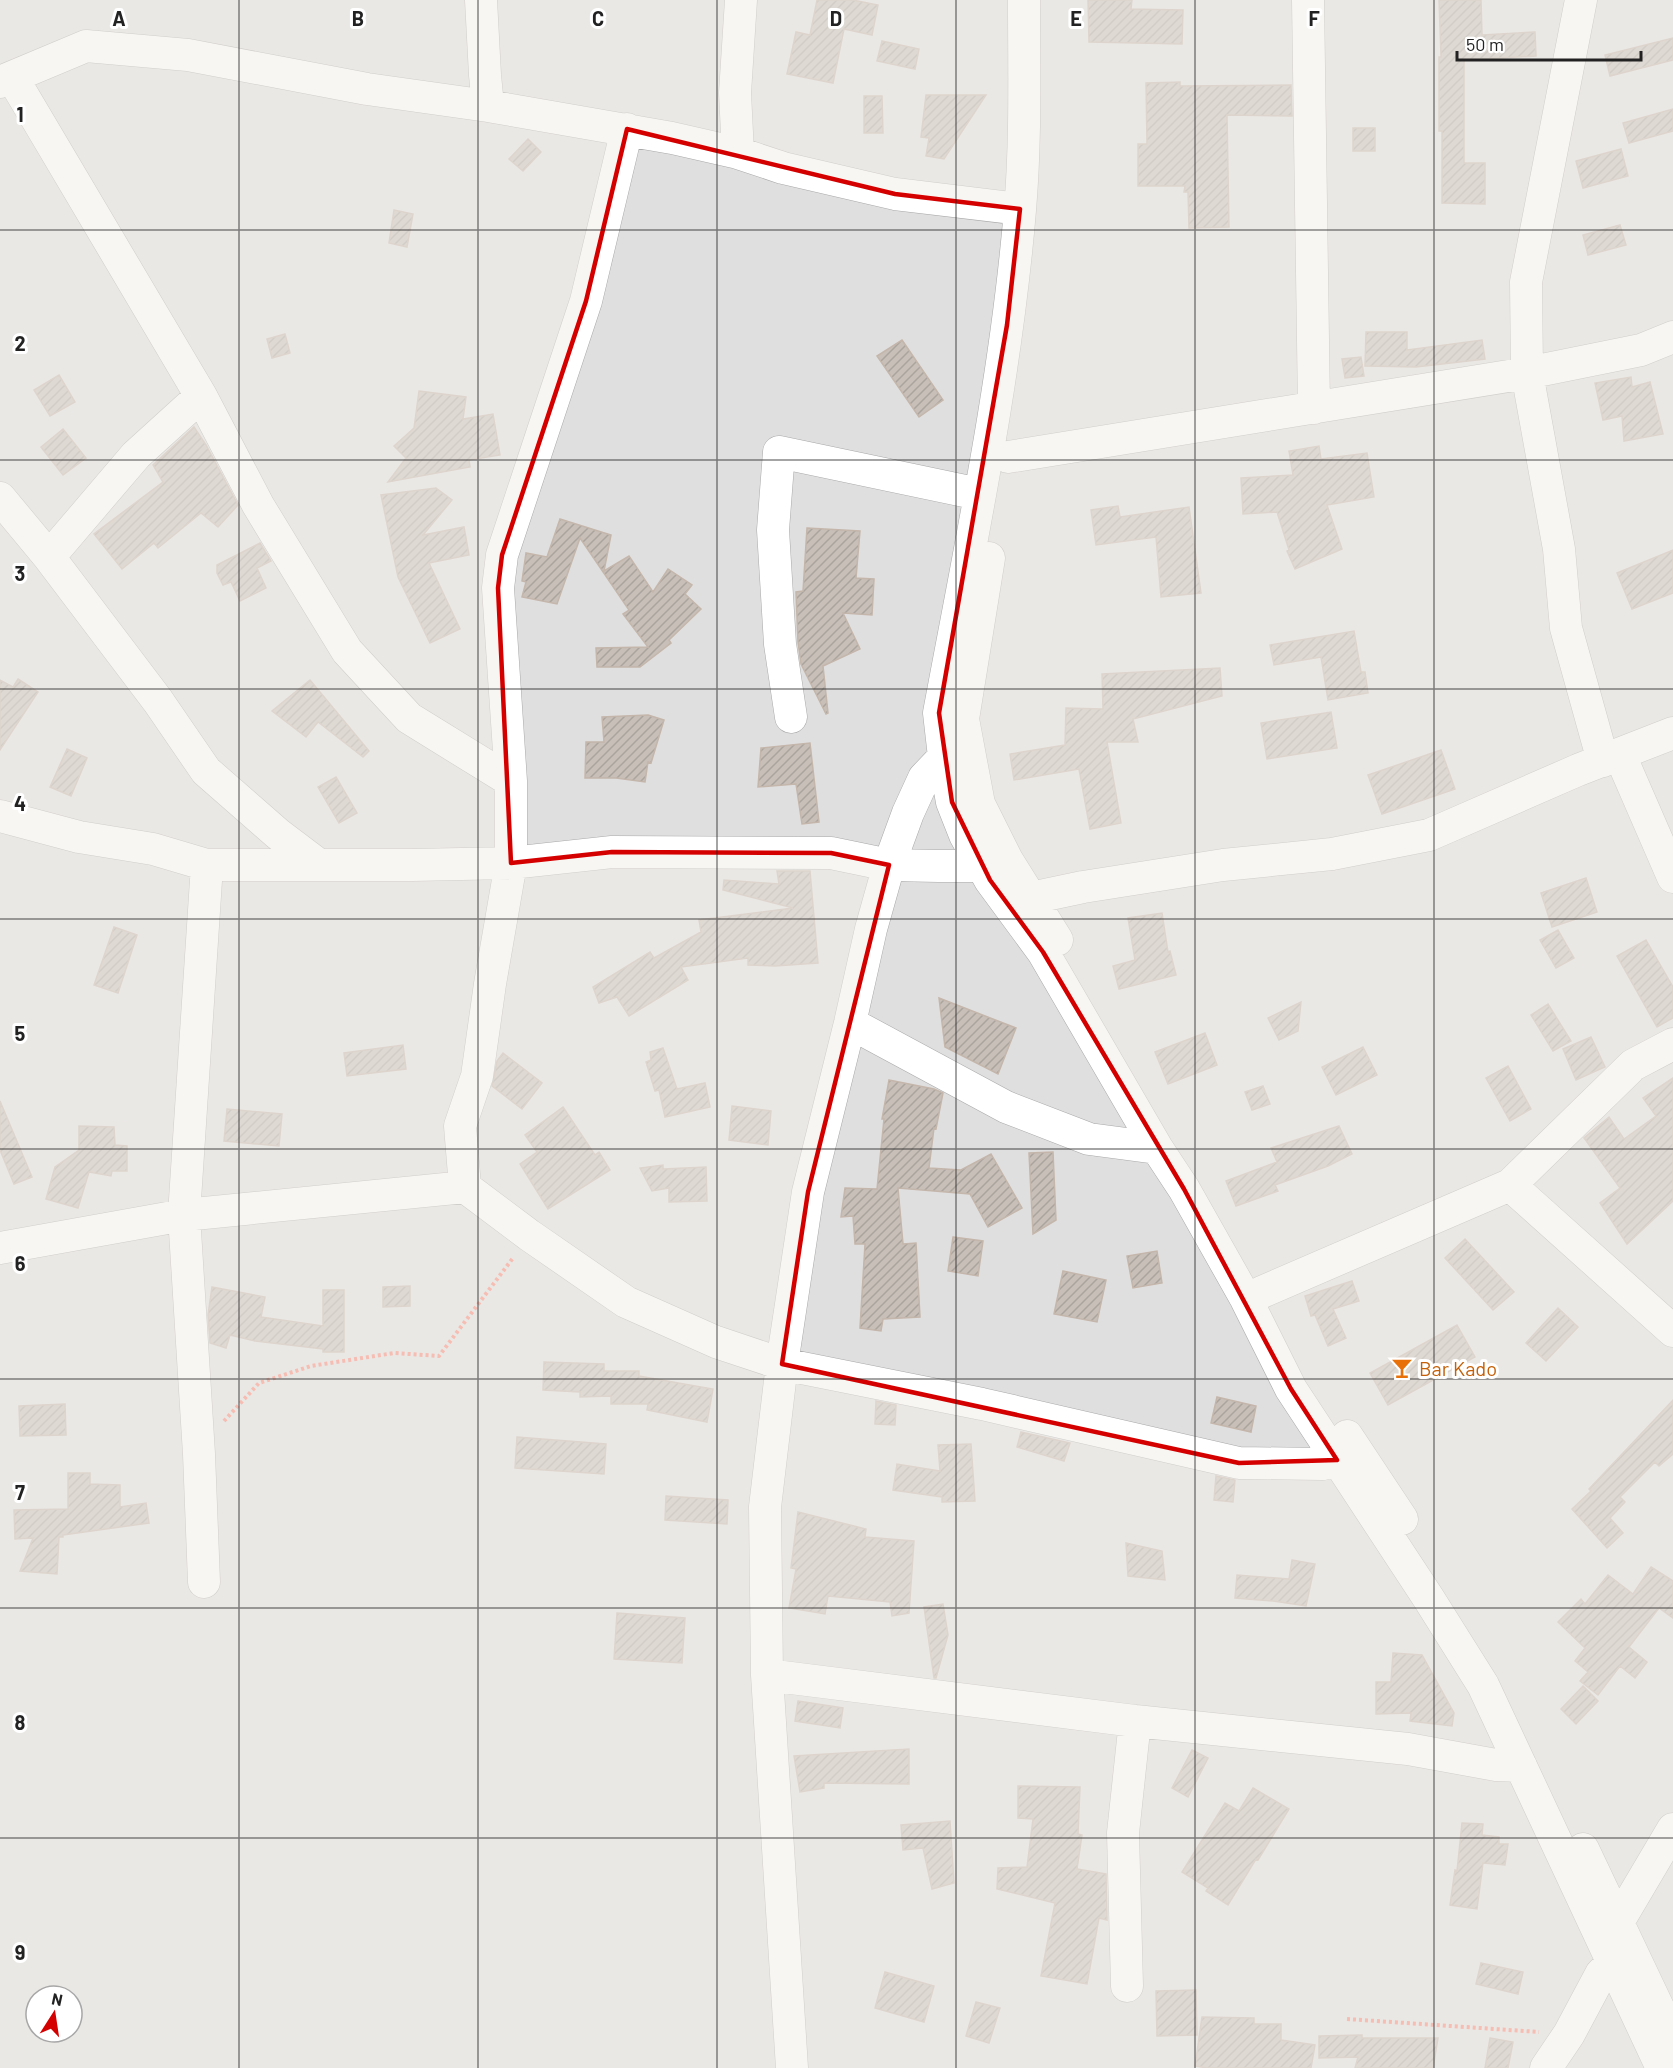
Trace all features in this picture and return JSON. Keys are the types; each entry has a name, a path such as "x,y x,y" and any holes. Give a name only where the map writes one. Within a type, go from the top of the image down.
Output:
{"street":[{"path":"482,0 488,106"},
{"path":"738,153 735,93 741,0"},
{"path":"1024,0 1020,209 1007,325 939,713 952,802 965,835 1031,898 1125,1050 1155,1109 1262,1292 1307,1380 1375,1477 1498,1673 1673,2039"},
{"path":"1041,0 1038,208 1008,458 999,496 963,719 979,804 994,863 990,880 1043,952 1157,1148 1184,1189 1240,1289 1291,1389 1483,1685 1662,2068"},
{"path":"1308,0 1314,408"},
{"path":"1581,0 1526,282 1527,373 1559,549 1566,627 1611,758 1673,877"},
{"path":"511,781 409,718 347,651 258,505 201,396 6,80 86,45 188,55 367,89 627,129 738,153 783,168 895,194 1020,209"},
{"path":"465,1187 460,1126 477,1076 511,863 511,781 498,588 502,555 585,302 627,129"},
{"path":"1008,458 1527,373 1641,350 1673,338"},
{"path":"49,557 136,455 201,396"},
{"path":"791,717 780,644 773,530 779,452 979,494"},
{"path":"0,498 49,557 158,701 206,771 278,834 319,865"},
{"path":"1031,898 1083,887 1222,865 1332,854 1429,835 1578,770 1673,733"},
{"path":"792,2068 767,1675 765,1507 808,1192 871,929 889,865 924,778 944,757"},
{"path":"0,816 79,837 153,849 207,865 511,863 612,852 831,853 889,865 994,863"},
{"path":"204,1582 200,1454 184,1215 207,865"},
{"path":"850,1023 1006,1107 1089,1139 1157,1148"},
{"path":"1262,1292 1510,1185 1633,1065 1673,1044"},
{"path":"1510,1185 1673,1331"},
{"path":"0,1248 184,1215 465,1187 626,1302 716,1342 783,1364 994,1407 1239,1463 1323,1464 1337,1460"},
{"path":"767,1675 1135,1721 1408,1749 1496,1765 1521,1766"},
{"path":"1127,1986 1123,1833 1135,1721"},
{"path":"1618,1922 1673,1829"},
{"path":"1546,2068 1569,2034 1601,1974 1612,1963"}],"path":[{"path":"200,1454 229,1416 259,1383 311,1366 394,1353 439,1356 530,1235"},
{"path":"1347,2019 1569,2034"}],"highlighted area":[{"path":"627,129 895,194 1020,209 1007,325 939,713 952,802 990,880 1043,952 1184,1189 1291,1389 1337,1460 1239,1463 782,1364 808,1192 889,865 831,853 612,852 511,863 498,588 502,555 586,301"}],"shaded area":[{"path":"0,0 1673,0 1673,2068 0,2068"}],"building":[{"path":"817,0 853,0 878,5 872,35 844,29 833,83 787,74 796,32 810,35"},
{"path":"1088,0 1132,0 1131,9 1183,10 1182,44 1089,42"},
{"path":"1439,0 1481,0 1482,35 1535,32 1536,56 1464,60 1464,163 1485,163 1485,204 1442,203 1442,131 1439,131 1439,57 1441,57"},
{"path":"1673,38 1673,60 1610,76 1605,55"},
{"path":"882,41 919,49 915,69 877,61"},
{"path":"1180,82 1180,86 1291,85 1292,116 1227,115 1229,227 1189,228 1188,192 1184,192 1185,186 1138,186 1138,144 1147,144 1146,83"},
{"path":"926,95 986,95 944,159 926,156 929,138 921,137"},
{"path":"864,96 882,96 883,133 864,133"},
{"path":"1673,109 1673,131 1629,143 1623,123"},
{"path":"1353,128 1375,128 1375,151 1353,151"},
{"path":"528,139 541,152 523,171 509,159"},
{"path":"1621,149 1628,176 1583,188 1576,161"},
{"path":"394,210 413,214 407,247 389,243"},
{"path":"1620,225 1626,245 1588,255 1583,235"},
{"path":"1366,332 1407,332 1407,350 1482,340 1485,359 1416,367 1365,366"},
{"path":"285,334 290,353 272,358 267,339"},
{"path":"902,340 943,400 919,417 877,356"},
{"path":"1361,357 1364,376 1345,378 1342,359"},
{"path":"59,375 75,402 50,416 34,390"},
{"path":"1631,377 1632,387 1650,382 1663,434 1624,441 1622,416 1603,420 1595,383"},
{"path":"419,391 466,397 463,419 493,414 500,455 469,460 470,467 388,482 406,458 394,446 414,428"},
{"path":"194,427 238,505 218,527 201,513 158,548 154,543 122,569 94,534 163,482 153,465"},
{"path":"63,429 86,458 63,475 41,447"},
{"path":"1319,446 1321,459 1367,453 1374,497 1327,505 1342,549 1295,569 1287,551 1289,550 1277,512 1243,514 1241,478 1293,475 1289,451"},
{"path":"436,488 452,500 423,535 464,527 469,555 429,563 460,629 430,643 398,577 381,495"},
{"path":"1118,506 1120,517 1189,507 1201,593 1161,597 1156,537 1096,545 1091,510"},
{"path":"560,519 611,535 604,571 629,556 653,592 668,569 692,585 685,594 701,609 669,640 671,643 640,667 597,667 596,648 648,647 623,614 629,610 580,538 557,604 522,597 526,582 522,581 526,553 547,557"},
{"path":"807,528 860,531 856,578 874,579 872,615 843,613 860,649 823,666 828,713 826,714 801,664 798,642 796,592 803,591"},
{"path":"260,543 271,561 257,568 266,588 240,601 231,582 223,585 217,573 217,565"},
{"path":"1673,550 1673,593 1632,609 1617,573"},
{"path":"1354,631 1361,672 1365,672 1368,693 1328,700 1321,657 1274,665 1270,645"},
{"path":"1220,668 1222,696 1133,719 1138,742 1107,742 1121,823 1090,829 1079,769 1014,780 1010,754 1065,745 1066,708 1103,709 1102,674"},
{"path":"18,679 38,692 0,750 0,680 13,687"},
{"path":"310,680 369,751 363,757 318,722 306,737 272,711"},
{"path":"1331,712 1337,748 1267,759 1261,723"},
{"path":"648,715 664,720 651,763 648,762 645,782 616,778 585,778 586,742 604,742 602,717"},
{"path":"810,743 819,822 802,824 796,784 758,787 761,748"},
{"path":"67,749 87,758 71,796 50,787"},
{"path":"1441,750 1455,789 1382,814 1368,775"},
{"path":"336,777 357,813 339,823 318,787"},
{"path":"777,871 810,871 818,963 748,965 748,958 681,967 688,980 629,1016 617,997 599,1003 593,987 650,952 654,958 701,932 699,920 793,908 723,890 724,880 779,884"},
{"path":"1586,878 1597,912 1552,927 1541,893"},
{"path":"1162,913 1168,952 1170,951 1176,975 1119,989 1113,966 1135,960 1128,918"},
{"path":"114,927 137,935 118,993 94,985"},
{"path":"1558,930 1574,958 1556,968 1540,940"},
{"path":"1646,940 1673,987 1673,1018 1657,1027 1617,956"},
{"path":"939,998 1016,1028 998,1074 945,1047"},
{"path":"1301,1002 1298,1031 1279,1040 1268,1018"},
{"path":"1548,1004 1571,1041 1553,1051 1531,1015"},
{"path":"1205,1033 1217,1065 1168,1084 1155,1052"},
{"path":"1591,1037 1605,1067 1576,1080 1563,1049"},
{"path":"403,1045 406,1069 347,1076 344,1053"},
{"path":"1363,1047 1377,1075 1336,1095 1322,1067"},
{"path":"663,1048 677,1089 705,1083 710,1107 665,1117 659,1090 655,1091 646,1062 651,1060 650,1052"},
{"path":"503,1053 542,1083 522,1109 492,1086 497,1061"},
{"path":"1508,1066 1531,1109 1510,1121 1486,1078"},
{"path":"1673,1078 1673,1201 1627,1244 1600,1203 1620,1188 1584,1138 1609,1117 1624,1139 1656,1116 1643,1098"},
{"path":"889,1080 943,1093 936,1129 934,1128 929,1168 961,1170 991,1154 1022,1208 988,1227 970,1194 898,1188 903,1244 916,1243 920,1317 883,1319 881,1331 860,1328 865,1244 855,1244 853,1216 841,1217 845,1188 877,1189 884,1119 882,1119"},
{"path":"1263,1086 1270,1104 1252,1110 1245,1092"},
{"path":"0,1101 32,1177 14,1184 0,1150"},
{"path":"732,1106 771,1111 768,1145 729,1140"},
{"path":"563,1107 595,1155 599,1152 610,1170 548,1209 520,1164 537,1152 525,1135"},
{"path":"227,1109 282,1114 279,1146 224,1141"},
{"path":"79,1126 114,1127 115,1145 127,1146 127,1171 112,1171 111,1176 89,1172 78,1208 46,1199 55,1167 79,1150"},
{"path":"1339,1126 1352,1154 1328,1166 1275,1185 1278,1191 1236,1206 1226,1181 1277,1162 1271,1148"},
{"path":"1053,1152 1056,1220 1033,1234 1029,1153"},
{"path":"663,1165 663,1169 706,1167 707,1201 669,1202 669,1188 652,1191 640,1168"},
{"path":"953,1237 983,1241 978,1276 948,1271"},
{"path":"1465,1239 1514,1292 1493,1310 1445,1258"},
{"path":"1157,1251 1162,1283 1133,1288 1127,1256"},
{"path":"1063,1271 1106,1280 1097,1322 1054,1314"},
{"path":"1352,1281 1359,1301 1333,1309 1346,1338 1328,1346 1315,1315 1311,1316 1305,1296"},
{"path":"410,1286 410,1306 383,1307 383,1287"},
{"path":"212,1287 265,1297 261,1317 323,1326 323,1290 344,1290 344,1352 323,1352 323,1349 255,1341 230,1335 226,1348 210,1343 208,1315"},
{"path":"1558,1308 1578,1327 1546,1361 1526,1343"},
{"path":"1457,1325 1475,1357 1388,1405 1370,1373"},
{"path":"544,1362 604,1364 604,1371 639,1371 639,1376 713,1389 707,1422 647,1410 648,1404 611,1404 611,1396 580,1397 580,1392 543,1390"},
{"path":"1217,1397 1256,1406 1251,1432 1211,1423"},
{"path":"1673,1400 1673,1454 1659,1466 1655,1462 1620,1497 1625,1502 1610,1518 1623,1533 1607,1548 1572,1509"},
{"path":"876,1401 896,1405 895,1425 875,1424"},
{"path":"65,1404 66,1435 20,1436 19,1406"},
{"path":"1021,1432 1070,1443 1064,1461 1017,1447"},
{"path":"517,1437 606,1444 604,1474 515,1468"},
{"path":"971,1444 975,1501 942,1502 942,1497 893,1490 897,1464 940,1471 938,1445"},
{"path":"68,1473 90,1473 90,1484 120,1485 120,1507 146,1503 149,1523 63,1535 59,1537 57,1574 20,1571 33,1538 15,1539 14,1510 68,1509"},
{"path":"1216,1476 1235,1480 1233,1502 1214,1500"},
{"path":"666,1496 728,1500 727,1524 665,1520"},
{"path":"798,1512 866,1529 865,1537 914,1541 909,1613 892,1616 890,1602 828,1596 825,1614 789,1608 796,1569 791,1568"},
{"path":"1126,1543 1162,1551 1165,1580 1128,1576"},
{"path":"1292,1560 1315,1564 1306,1606 1235,1598 1237,1575 1289,1579"},
{"path":"1651,1567 1673,1581 1673,1618 1659,1608 1629,1647 1647,1662 1635,1678 1620,1666 1598,1695 1580,1681 1588,1672 1575,1661 1585,1648 1558,1622 1581,1599 1585,1604 1608,1575 1633,1594"},
{"path":"943,1604 948,1635 936,1678 934,1678 924,1607"},
{"path":"617,1613 685,1618 682,1663 614,1659"},
{"path":"1393,1653 1422,1655 1454,1713 1452,1726 1410,1721 1411,1713 1376,1714 1376,1682 1391,1682"},
{"path":"1583,1686 1598,1701 1576,1724 1561,1709"},
{"path":"798,1701 843,1708 840,1728 795,1721"},
{"path":"909,1749 909,1784 824,1783 824,1788 800,1792 794,1756"},
{"path":"1192,1750 1208,1758 1188,1797 1172,1788"},
{"path":"1018,1786 1080,1787 1078,1834 1082,1835 1077,1869 1106,1874 1107,1920 1099,1918 1087,1984 1041,1976 1055,1903 997,1889 998,1868 1027,1867 1033,1819 1018,1818"},
{"path":"1253,1788 1289,1809 1228,1905 1206,1891 1208,1888 1182,1872 1225,1803 1239,1811"},
{"path":"950,1821 954,1883 932,1889 923,1848 903,1850 901,1825"},
{"path":"1462,1823 1483,1824 1482,1835 1499,1837 1499,1844 1508,1844 1505,1865 1483,1863 1477,1909 1450,1905 1455,1870 1457,1871"},
{"path":"1481,1963 1523,1972 1518,1994 1476,1984"},
{"path":"885,1972 934,1986 924,2022 875,2008"},
{"path":"1196,1990 1197,2035 1157,2036 1156,1991"},
{"path":"976,2002 1000,2008 989,2043 966,2036"},
{"path":"1202,2017 1254,2018 1254,2024 1281,2024 1281,2040 1315,2045 1311,2068 1195,2066"},
{"path":"1362,2035 1362,2038 1438,2038 1433,2068 1355,2068 1358,2057 1319,2058 1319,2036"},
{"path":"1490,2038 1513,2042 1508,2068 1485,2068"}],"place":[{"name":"Bar Kado","path":"1402,1368"}]}
